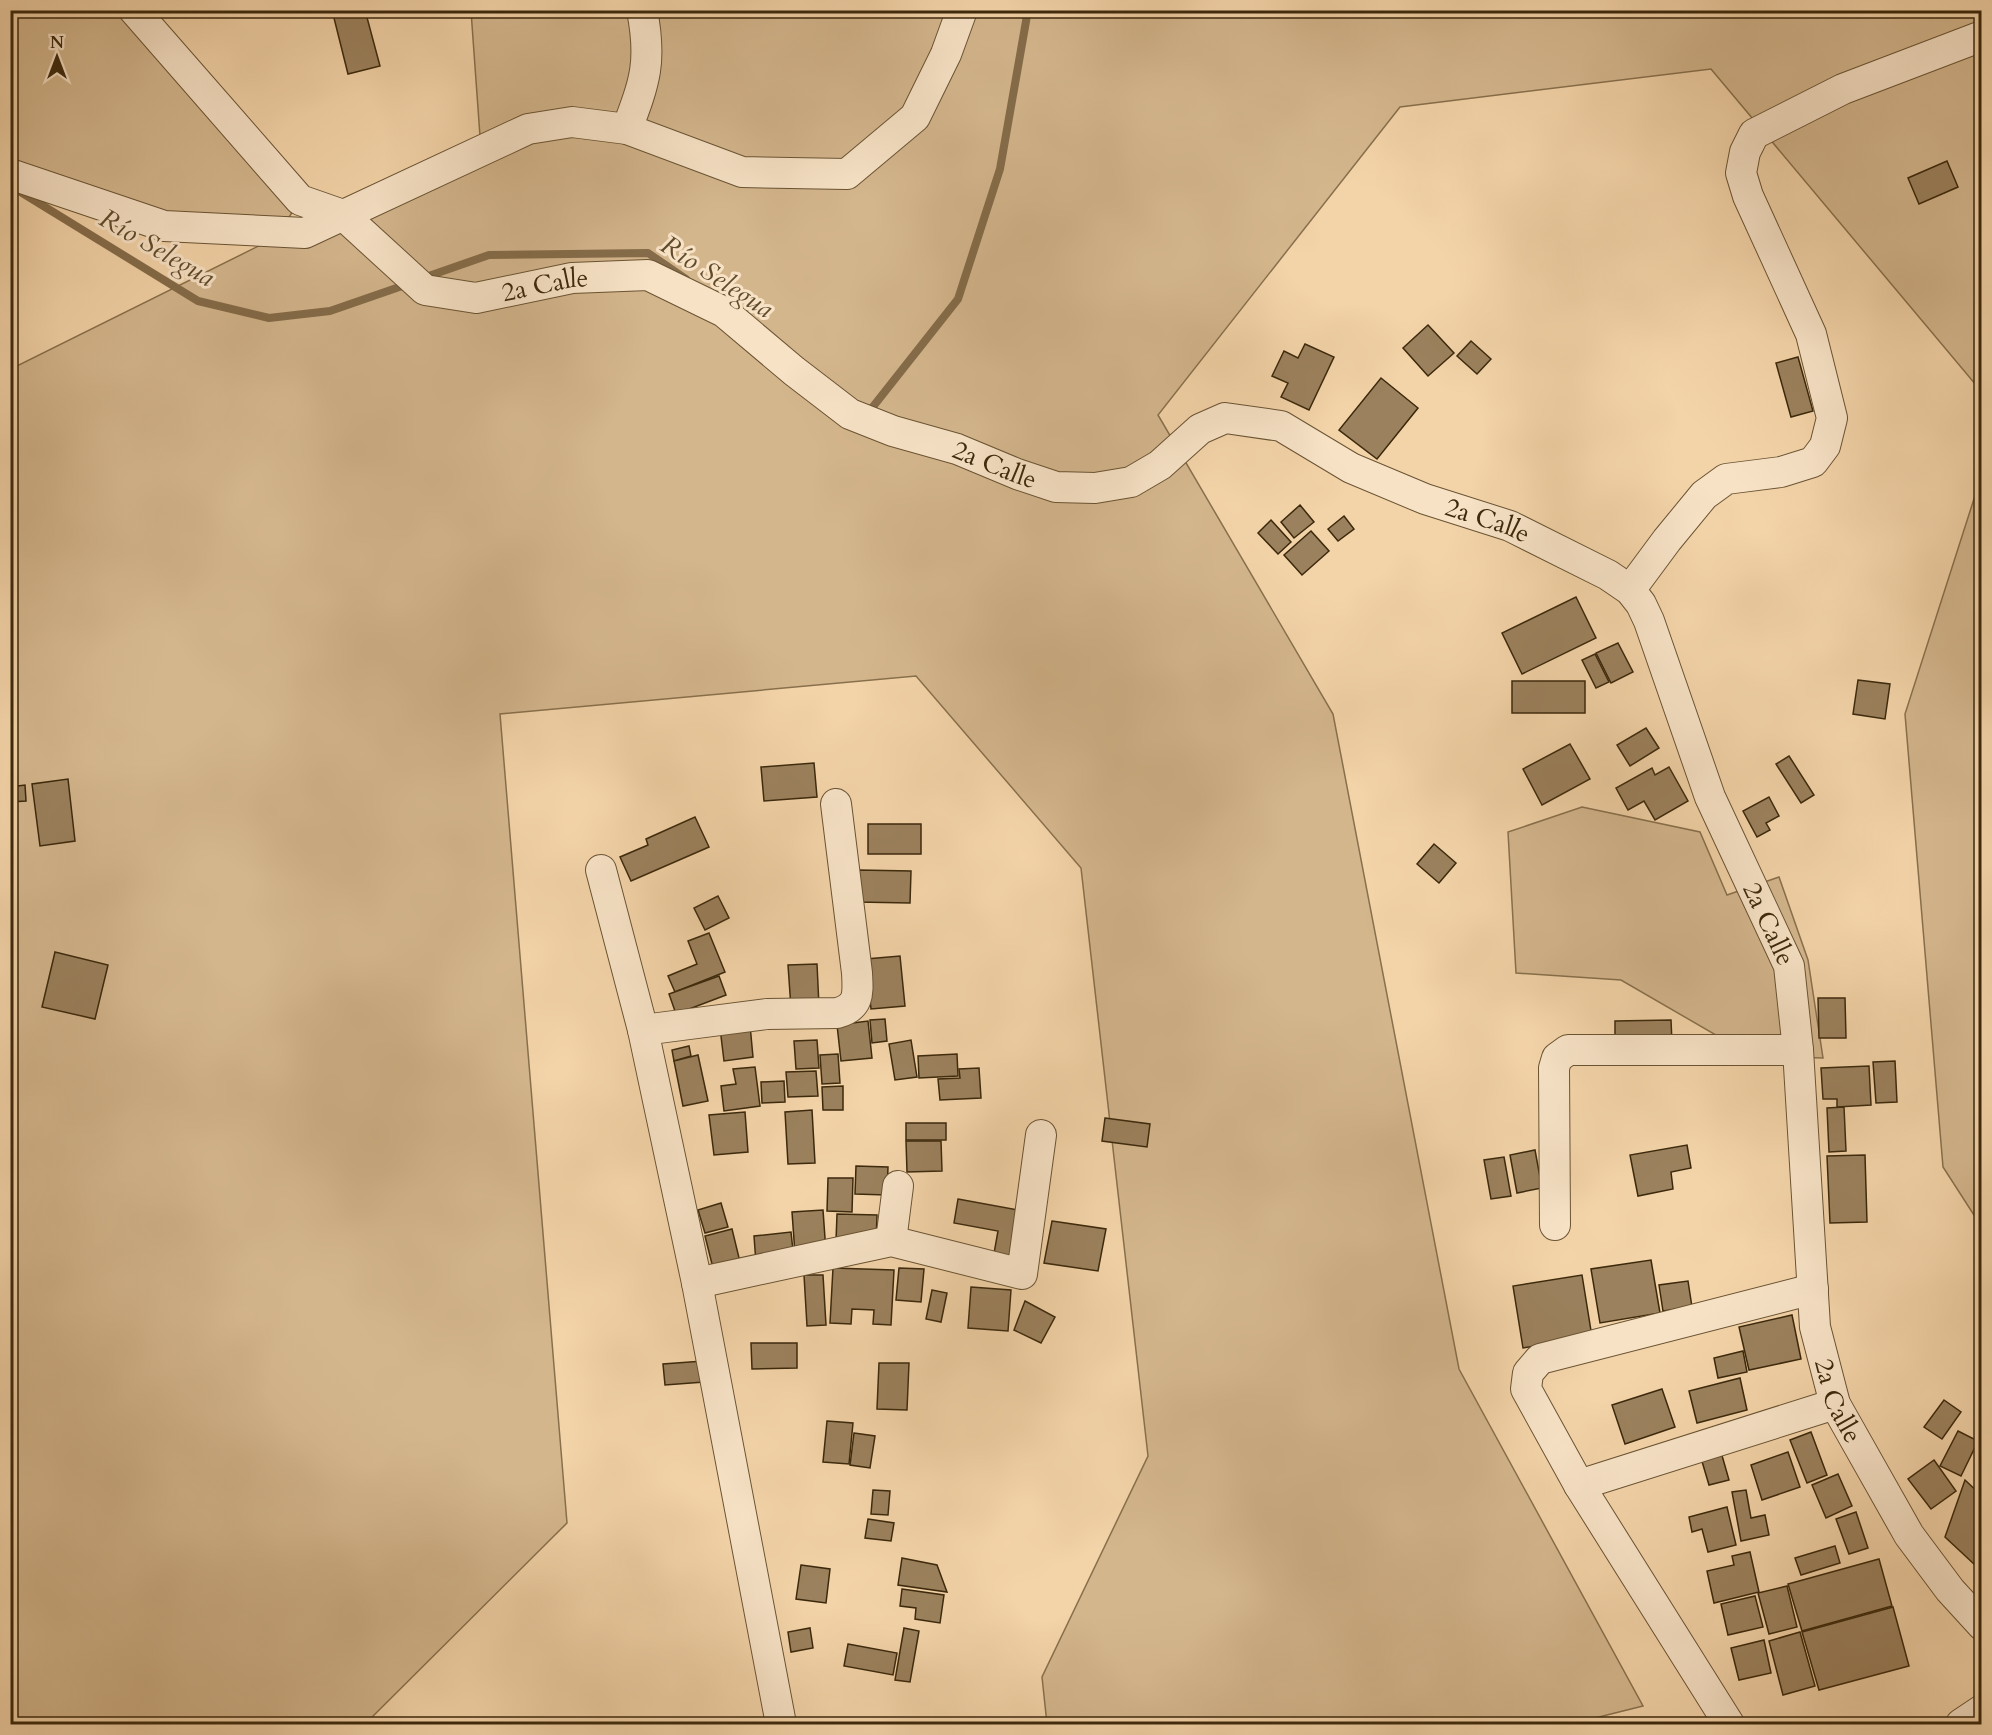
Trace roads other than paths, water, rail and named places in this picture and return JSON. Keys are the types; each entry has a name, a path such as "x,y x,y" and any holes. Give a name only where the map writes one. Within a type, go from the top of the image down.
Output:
{"street":[{"path":"134,10 300,200 343,215"},
{"path":"627,129 643,87 647,65 647,38 642,10"},
{"path":"10,174 164,226 305,233 528,129 572,122 627,129 742,172 847,174 915,117 946,54 962,10"},
{"path":"1630,590 1704,495 1726,479 1781,472 1813,462 1826,446 1832,418 1812,334 1748,196 1742,174 1745,152 1754,134 1843,89 1982,36"},
{"name":"2a Calle","path":"343,215 416,281 476,298 572,278 648,275 724,312 794,371 850,414 893,431 957,449 1017,474 1056,487 1095,488 1131,482 1160,465 1200,429 1225,418 1281,426 1351,468 1425,499 1510,526 1608,575 1630,590 1641,604 1649,621 1710,797 1789,966 1798,1050 1815,1327 1835,1404 1909,1535 1950,1590 1982,1625"},
{"path":"643,1030 767,1014 837,1013 847,1010 854,1003 858,993 857,973 836,804"},
{"path":"601,870 643,1030 697,1283 781,1725"},
{"path":"1555,1225 1554,1068 1557,1058 1569,1050 1798,1050"},
{"path":"697,1283 891,1241 1022,1274 1041,1136"},
{"path":"891,1241 898,1186"},
{"path":"1729,1725 1579,1485 1526,1389 1528,1373 1540,1359 1813,1290"},
{"path":"1579,1485 1835,1404"},
{"path":"1961,1725 1982,1710"}],"waterway":[{"name":"Río Selegua","path":"866,411 868,413 958,299 1000,169 1028,10"},
{"name":"Río Selegua","path":"19,191 198,301 269,318 330,311 408,284"},
{"name":"Río Selegua","path":"423,278 489,255 648,253 686,279"}]}
